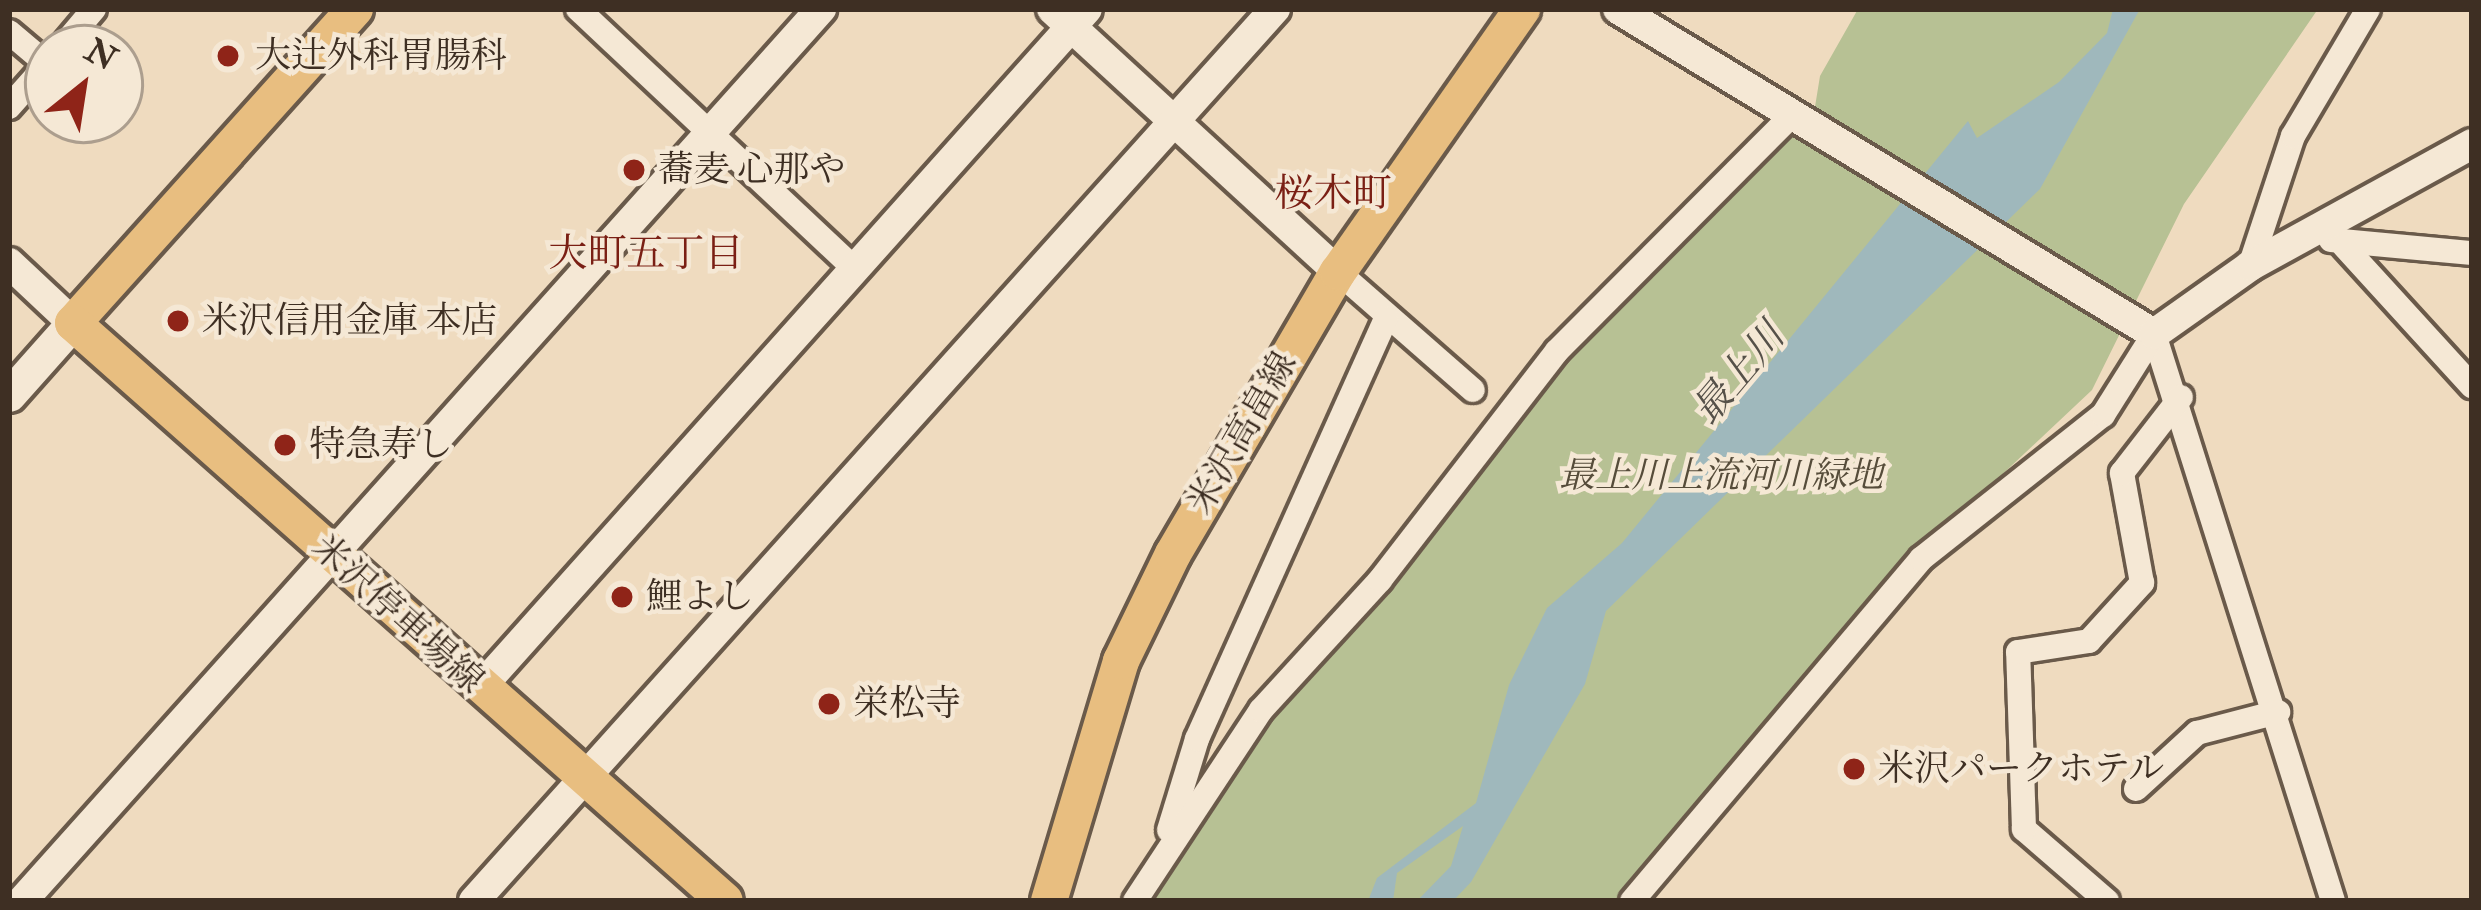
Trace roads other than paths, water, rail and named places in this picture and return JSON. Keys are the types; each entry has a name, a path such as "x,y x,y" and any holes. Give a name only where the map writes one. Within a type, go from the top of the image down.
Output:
{"main road":[{"path":"9,395 355,9"},
{"name":"米沢高畠線","path":"1049,901 1121,661 1338,272 1522,9"},
{"name":"米沢停車場線","path":"73,323 725,901"}],"street":[{"path":"578,9 854,268"},
{"path":"22,901 821,9"},
{"path":"474,901 1275,9"},
{"path":"1618,9 2154,334 2181,397 2333,901"},
{"path":"2250,266 2294,136 2368,9"},
{"path":"481,687 854,268 1070,15 1171,122 1386,319 1473,390"},
{"path":"1135,901 1166,844 1261,710 1379,580 1587,316 1792,115"},
{"path":"1640,898 1921,559 2103,415 2154,334 2250,266 2472,144"},
{"path":"2312,232 2344,246 2472,253"},
{"path":"2344,246 2472,386"},
{"path":"9,262 73,323"},
{"path":"1166,844 1197,739 1386,319"},
{"path":"2107,901 2024,829 2018,652 2089,641 2142,583 2122,473 2181,397"},
{"path":"2136,789 2197,734 2278,712"}],"water":[{"path":"2113,9 2140,9 2040,189 1606,611 1585,684 1471,882 1453,901 1417,901 1451,866 1463,826 1397,873 1393,901 1368,901 1377,878 1476,803 1509,685 1547,608 1622,543 1968,121 1977,138 2059,82 2107,33"}],"place":[{"name":"大辻外科胃腸科","path":"228,56"},
{"name":"蕎麦 心那や","path":"634,170"},
{"name":"米沢信用金庫 本店","path":"178,321"},
{"name":"特急寿し","path":"285,445"},
{"name":"鯉よし","path":"622,597"},
{"name":"栄松寺","path":"829,704"},
{"name":"米沢パークホテル","path":"1854,769"}],"district":[{"name":"桜木町","path":"1333,194"},
{"name":"大町五丁目","path":"646,254"}],"water label":[{"name":"最上川","path":"1739,374"}],"park label":[{"name":"最上川上流河川緑地","path":"1721,476"}]}
